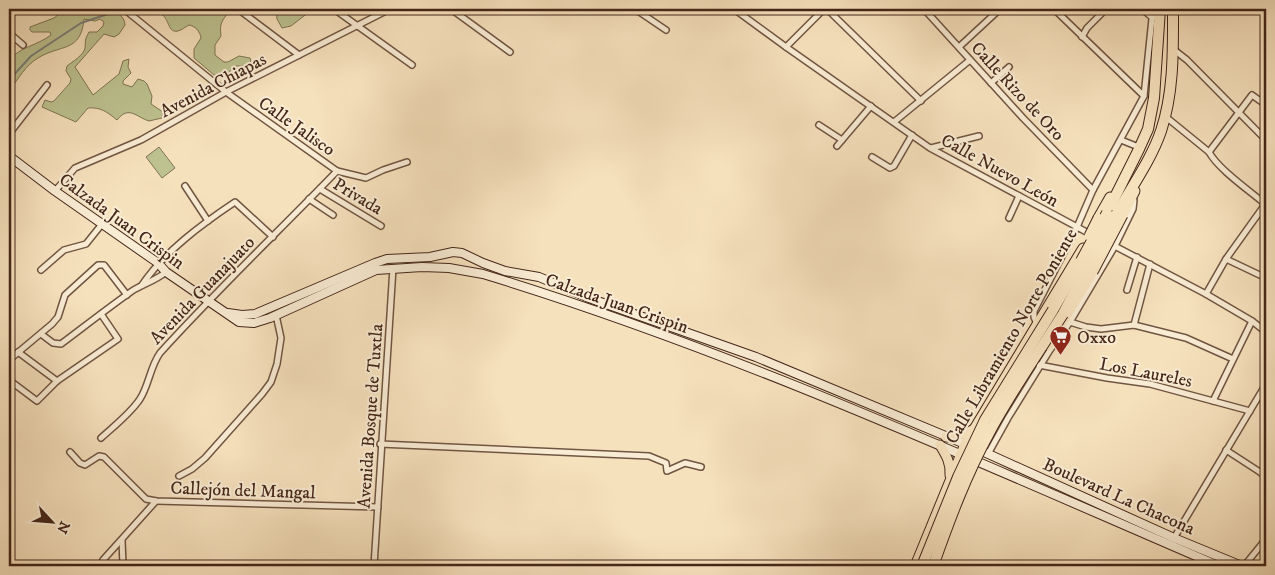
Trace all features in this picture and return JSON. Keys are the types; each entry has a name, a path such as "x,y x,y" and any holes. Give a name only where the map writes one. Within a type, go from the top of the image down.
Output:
{"highway":[{"name":"Calle Libramiento Norte Poniente","path":"932,566 968,476 988,434 1062,315 1087,267 1148,129 1153,104 1156,19 1160,9"},
{"name":"Calle Libramiento Norte Poniente","path":"1111,215 1156,145 1165,117 1171,88 1174,9"},
{"name":"Calle Libramiento Norte Poniente","path":"922,566 958,477 986,420 1062,315"}],"main road":[{"name":"Calle Libramiento Norte Poniente","path":"938,566 965,492 979,462 986,453 996,427 1038,365 1060,328 1111,215 1136,146 1148,129"},
{"name":"Calzada Juan Crispin","path":"9,156 55,191 158,263 166,272 239,322 254,323 276,315 376,270 422,267 449,268 483,274 726,357 998,469"},
{"name":"Calle Libramiento Norte Poniente","path":"915,566 965,444 1083,248 1111,215 1132,197 1147,168 1148,158"},
{"name":"Calzada Juan Crispin","path":"220,309 232,314 255,314 387,259 430,256 453,252 464,254 505,271 539,277 589,298 756,357 986,453"},
{"path":"449,268 447,259 453,252"},
{"path":"460,270 464,262 464,254"},
{"path":"946,437 966,434 974,429"},
{"path":"940,446 947,456 950,480"},
{"name":"Boulevard La Chacona","path":"986,453 1168,538 1219,566"},
{"name":"Boulevard La Chacona","path":"998,469 1168,538 1243,566"}],"street":[{"name":"Calle Jalisco","path":"125,9 226,92 337,171"},
{"path":"238,9 299,55"},
{"path":"334,9 412,65"},
{"name":"Avenida Chiapas","path":"55,191 75,168 141,140 226,92 390,9"},
{"path":"452,9 510,52"},
{"path":"635,9 666,30"},
{"name":"Calle Nuevo León","path":"734,9 930,148 1206,294 1252,321 1266,332"},
{"path":"786,47 826,9 921,100"},
{"name":"Calle Rizo de Oro","path":"924,9 991,83 1093,190"},
{"path":"959,47 1000,9"},
{"path":"1054,9 1144,96"},
{"path":"1082,37 1087,28 1106,9"},
{"path":"1142,9 1156,19"},
{"path":"1037,324 1034,318 1034,311 1077,227 1093,190 1144,96 1156,19 1153,9"},
{"path":"9,34 23,45"},
{"path":"1173,48 1266,140"},
{"path":"894,122 970,60"},
{"path":"991,83 1009,67"},
{"path":"9,134 48,85"},
{"path":"1209,152 1252,95 1266,105"},
{"path":"1137,110 1153,104"},
{"path":"837,146 871,106"},
{"path":"1165,117 1179,126 1209,152 1223,169 1266,204 1226,259 1206,294"},
{"path":"819,125 842,140"},
{"path":"872,157 890,168 894,166 912,135"},
{"path":"930,148 979,136"},
{"path":"1121,140 1136,146"},
{"path":"337,171 366,178 407,162"},
{"name":"Avenida Guanajuato","path":"101,438 130,411 140,398 154,360 207,301 337,171"},
{"path":"185,186 208,221"},
{"name":"Privada","path":"320,189 382,226"},
{"path":"1009,218 1018,196"},
{"path":"1038,365 1062,315 1115,246 1134,209 1132,197"},
{"path":"309,199 334,215"},
{"path":"142,285 158,263 208,221 235,202 273,237"},
{"path":"41,270 64,250 86,244 102,224"},
{"path":"1127,290 1137,257"},
{"path":"1226,259 1266,278"},
{"path":"1134,325 1150,264"},
{"path":"9,360 41,334 58,317 65,295 98,265 104,266 127,295"},
{"name":"Avenida Bosque de Tuxtla","path":"374,566 380,444 393,268"},
{"path":"41,334 53,343 62,344 127,295 142,285 154,281 166,272"},
{"path":"9,380 37,401 57,381 118,339 101,314"},
{"path":"179,476 192,469 204,458 271,382 277,364 281,338 276,315"},
{"path":"1062,315 1086,327 1101,329 1134,325 1186,338 1233,359"},
{"path":"1213,401 1252,321"},
{"path":"18,352 57,381"},
{"name":"Los Laureles","path":"1038,365 1150,384 1250,411"},
{"path":"1168,538 1226,450 1266,384"},
{"path":"380,444 649,456 666,463 667,471 685,464 701,466"},
{"path":"1226,450 1266,476"},
{"path":"70,452 80,463 85,465 99,456 104,457 146,498 156,501"},
{"path":"1261,473 1266,464"},
{"name":"Callejón del Mangal","path":"103,560 156,501 378,507"},
{"path":"1243,566 1266,539"},
{"path":"122,540 123,566"}],"green space":[{"path":"100,8 117,13 123,18 125,25 119,34 114,37 104,34 75,67 93,95 119,74 123,61 129,59 128,67 131,73 123,81 123,84 132,87 138,79 144,81 152,96 151,104 163,112 162,118 149,121 133,113 125,113 117,120 97,108 88,108 76,122 42,107 45,100 54,101 70,83 71,79 66,71 67,66 84,51 89,32 97,32 103,26 104,22 100,19 95,21 84,19 82,30 74,43 34,61 9,90 9,60 18,52 51,35 50,32 32,32 30,27 54,18 65,9"},
{"path":"130,9 232,9 221,24 221,36 215,45 215,55 224,62 239,56 250,58 251,61 247,66 236,66 228,73 214,75 194,58 194,49 201,38 200,33 195,28 189,25 179,31 174,31 163,15 158,12 150,11 136,15"},
{"path":"276,9 313,9 291,26 282,28 277,19"},
{"path":"159,147 175,168 162,178 146,157"}],"waterway":[{"path":"9,89 11,78 31,56 81,23 123,9"}],"place":[{"name":"Oxxo","path":"1061,356"}]}
